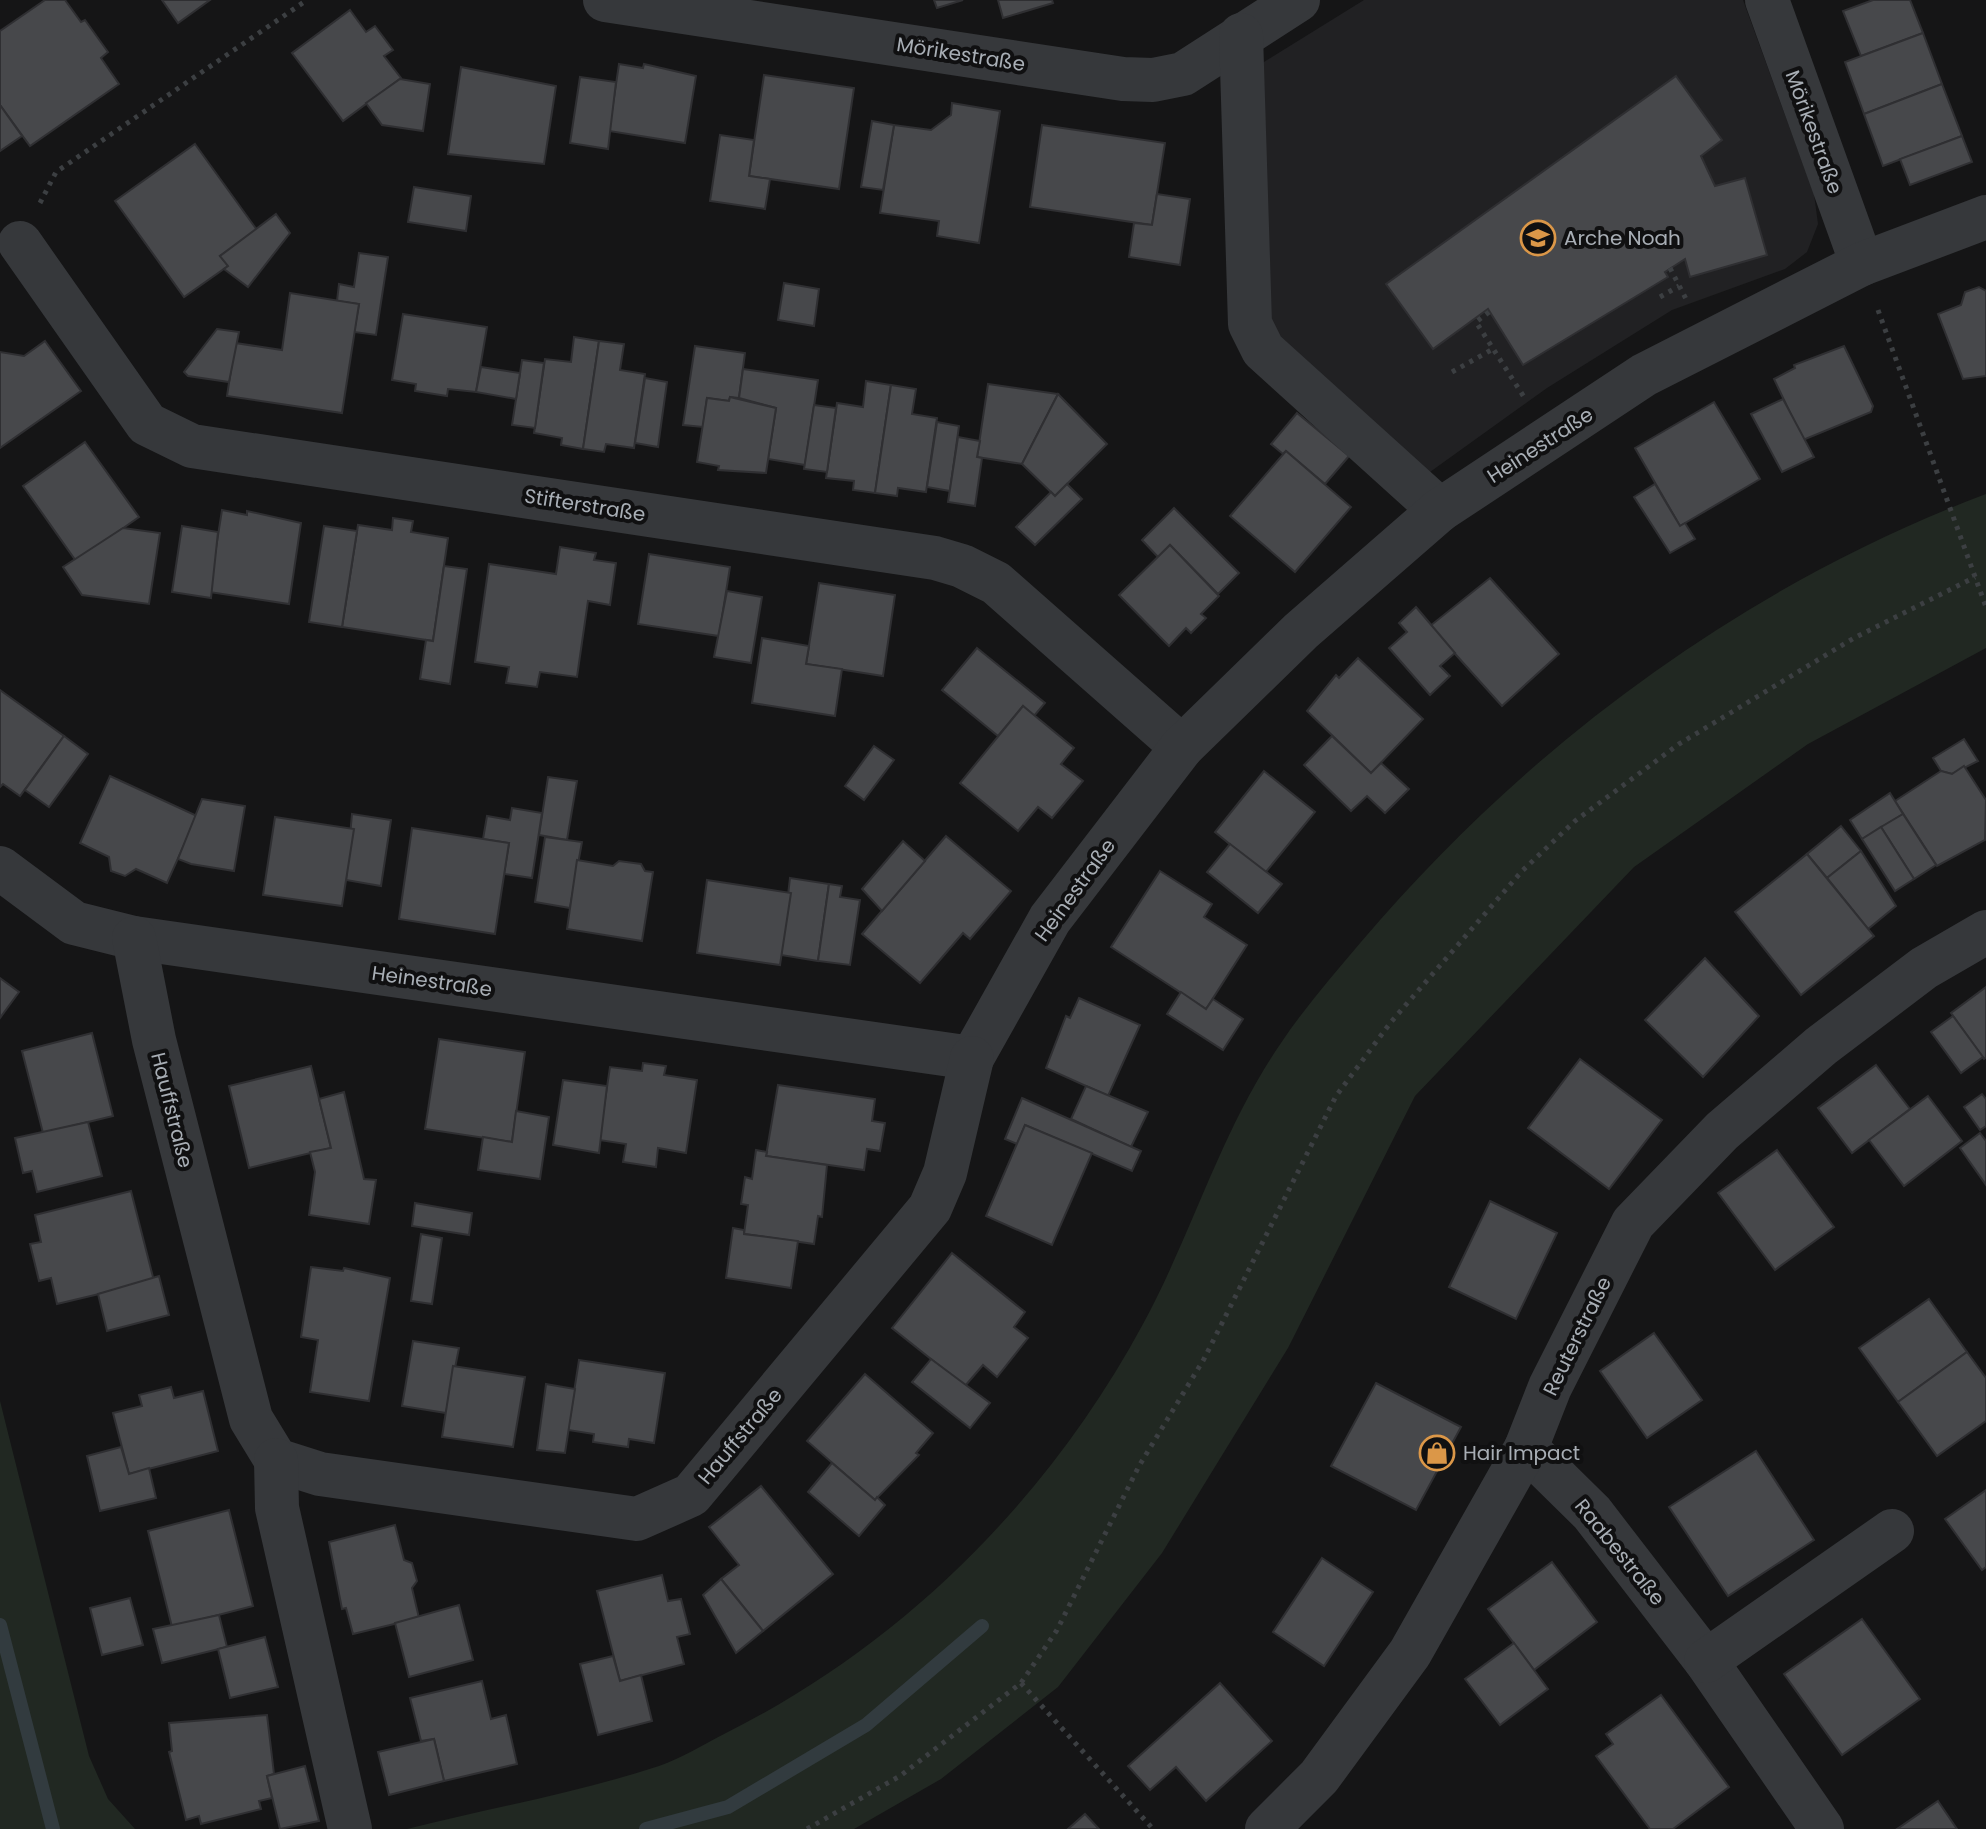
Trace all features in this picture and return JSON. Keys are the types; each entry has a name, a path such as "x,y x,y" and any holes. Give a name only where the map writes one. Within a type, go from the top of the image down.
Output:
{"street":[{"name":"Mörikestraße","path":"605,0 1123,79 1153,80 1183,74 1298,0"},
{"name":"Mörikestraße","path":"1767,0 1862,264"},
{"path":"1241,35 1250,324 1263,350 1440,510"},
{"name":"Heinestraße","path":"0,868 74,923 134,938 972,1058 1050,919 1182,747 1301,631 1440,510 1644,375 1862,264 1986,217"},
{"name":"Stifterstraße","path":"20,243 147,424 192,446 935,558 962,566 996,583 1182,747"},
{"name":"Reuterstraße","path":"1267,1829 1319,1777 1410,1653 1526,1448 1550,1387 1633,1223 1722,1131 1821,1046 1924,968 1986,932"},
{"name":"Hauffstraße","path":"134,938 154,1040 251,1419 276,1460 320,1474 637,1519 691,1495 930,1208 945,1173 972,1058"},
{"name":"Raabestraße","path":"1526,1448 1592,1513 1706,1661 1822,1829"},
{"path":"276,1460 277,1508 350,1829"},
{"path":"1706,1661 1892,1531"}],"path":[{"path":"20,243 56,172 307,0"},
{"path":"1862,264 1986,607"},
{"path":"1660,297 1679,286"},
{"path":"1489,312 1476,322 1550,438"},
{"path":"1452,372 1493,349"},
{"path":"807,1829 900,1776 1021,1683 1057,1630 1139,1466 1204,1359 1336,1096 1391,1022 1522,871 1575,821 1679,744 1854,638 1975,577"},
{"path":"1021,1683 1153,1829"}],"shaded area":[{"name":"Arche Noah","path":"1364,0 1743,0 1814,194 1818,224 1807,252 1785,269 1672,310 1547,388 1423,477 1280,351 1264,300 1259,65"},
{"path":"1986,494 1986,648 1808,744 1634,867 1415,1096 1288,1348 1162,1553 1058,1687 941,1779 854,1829 407,1829 597,1784 668,1763 791,1697 853,1656 911,1610 966,1560 1017,1506 1063,1449 1105,1388 1143,1324 1224,1146 1260,1076 1320,991 1426,870 1495,801 1569,737 1645,678 1726,624 1809,575 1896,532"},
{"path":"0,1401 89,1756 108,1799 135,1829 0,1829"}],"building":[{"path":"45,0 65,0 81,22 85,20 108,52 101,58 119,84 30,146 0,105 0,31"},
{"path":"162,0 210,0 178,23"},
{"path":"934,0 963,0 937,8"},
{"path":"998,0 1052,0 1053,3 1003,18"},
{"path":"1873,0 1910,0 1923,33 1861,56 1843,11"},
{"path":"350,10 366,32 375,26 393,50 384,56 401,78 343,121 292,53"},
{"path":"1923,33 1942,84 1864,114 1845,62"},
{"path":"619,64 643,68 644,64 696,76 685,143 609,131"},
{"path":"461,67 556,86 544,164 448,154"},
{"path":"764,75 854,88 839,189 749,176"},
{"path":"1676,76 1722,140 1701,156 1715,186 1745,178 1767,255 1690,277 1685,259 1665,272 1668,277 1523,365 1488,309 1433,349 1386,284"},
{"path":"580,77 616,82 608,149 570,143"},
{"path":"400,79 430,84 423,131 382,125 366,103"},
{"path":"1942,84 1962,136 1883,166 1864,114"},
{"path":"952,103 1000,111 979,243 937,236 939,221 880,213 894,125 931,130 951,115"},
{"path":"0,105 22,136 0,151"},
{"path":"872,121 894,125 883,190 861,187"},
{"path":"1042,125 1165,143 1152,225 1030,207"},
{"path":"720,135 754,140 749,176 770,179 765,209 710,201"},
{"path":"1962,136 1972,162 1910,185 1900,159"},
{"path":"195,144 257,230 220,256 228,266 184,297 115,201"},
{"path":"414,187 471,196 466,231 408,222"},
{"path":"1157,194 1190,199 1180,265 1129,257 1134,223 1152,225"},
{"path":"276,214 290,233 248,287 224,269 228,266 220,256"},
{"path":"359,253 388,257 376,335 354,332 359,304 337,301 339,284 354,287"},
{"path":"784,283 819,289 814,326 778,320"},
{"path":"1979,287 1986,291 1986,376 1963,379 1938,314 1961,305 1965,292"},
{"path":"290,293 359,304 342,413 227,396 235,343 282,350"},
{"path":"403,314 487,327 476,392 448,389 447,396 415,391 416,384 392,380"},
{"path":"217,329 239,332 229,382 188,376 184,372"},
{"path":"574,337 599,341 583,449 561,445 562,438 534,433 545,359 571,362"},
{"path":"45,341 81,391 0,448 0,352 24,356"},
{"path":"599,341 624,344 620,370 645,374 634,448 606,444 604,452 583,449"},
{"path":"695,346 745,353 739,398 730,397 729,401 707,398 703,427 683,425"},
{"path":"1844,346 1873,406 1871,412 1803,440 1774,379 1795,368 1794,365"},
{"path":"522,360 544,363 535,428 512,425"},
{"path":"481,367 520,373 516,399 476,392"},
{"path":"743,369 818,380 805,465 768,459 776,408 739,398"},
{"path":"645,378 667,382 658,447 635,443"},
{"path":"866,381 891,385 875,493 853,490 854,481 826,478 837,403 863,407"},
{"path":"988,384 1058,394 1022,464 977,457"},
{"path":"891,385 916,389 912,414 937,418 926,492 898,488 897,496 875,493"},
{"path":"1058,394 1107,444 1055,496 1022,464"},
{"path":"730,397 776,408 766,473 718,470 719,466 697,462 707,398 729,401"},
{"path":"1783,399 1814,457 1782,472 1751,414"},
{"path":"1714,402 1760,479 1680,526 1635,448"},
{"path":"814,405 836,408 827,472 804,469"},
{"path":"1297,413 1349,456 1325,484 1286,451 1283,454 1271,444"},
{"path":"937,422 959,426 950,491 927,487"},
{"path":"958,437 980,441 977,457 982,458 975,506 948,502"},
{"path":"85,442 139,517 76,561 23,486"},
{"path":"1286,451 1351,507 1295,572 1230,516"},
{"path":"1067,484 1082,499 1035,545 1016,527 1051,492 1055,496"},
{"path":"1655,484 1680,526 1685,523 1695,539 1670,553 1634,497"},
{"path":"1174,508 1239,573 1218,594 1170,545 1158,557 1142,540"},
{"path":"222,510 247,515 247,511 301,523 289,604 209,592"},
{"path":"393,518 413,521 411,532 448,538 433,641 342,627 358,525 392,530"},
{"path":"182,526 218,532 211,598 172,592"},
{"path":"324,526 357,531 342,627 309,622"},
{"path":"123,528 160,533 149,604 82,595 63,567"},
{"path":"1170,545 1219,596 1201,614 1206,618 1191,633 1186,628 1169,646 1119,595"},
{"path":"560,547 596,553 594,560 616,563 610,605 588,601 577,677 540,672 537,687 506,683 509,667 475,662 489,564 556,574"},
{"path":"649,554 730,567 719,636 638,624"},
{"path":"444,566 467,569 450,684 420,679 426,640 433,641"},
{"path":"1490,578 1559,654 1502,706 1430,626"},
{"path":"819,583 895,595 883,676 806,664"},
{"path":"727,591 762,597 751,663 714,657"},
{"path":"1416,607 1455,653 1440,666 1450,676 1430,695 1389,648 1407,632 1399,623"},
{"path":"762,638 809,646 806,664 842,669 835,716 752,703"},
{"path":"977,648 1045,703 1034,716 1023,706 998,736 942,690"},
{"path":"1358,658 1423,719 1371,773 1307,711 1336,675 1339,678"},
{"path":"0,690 64,736 20,796 3,784 0,787"},
{"path":"1023,706 1074,748 1061,764 1083,781 1052,818 1038,807 1018,831 960,783"},
{"path":"64,736 88,754 49,807 25,790"},
{"path":"1332,736 1371,773 1381,763 1409,789 1385,813 1367,796 1351,811 1304,765"},
{"path":"1964,739 1978,761 1952,774 1941,771 1933,758"},
{"path":"874,746 894,760 864,800 845,786"},
{"path":"1964,766 1986,800 1985,840 1937,866 1895,801 1941,771 1952,774"},
{"path":"1264,771 1315,812 1265,873 1215,832"},
{"path":"110,776 197,816 167,883 136,869 125,876 111,871 109,857 80,843"},
{"path":"548,777 577,781 567,840 539,835"},
{"path":"1890,793 1903,814 1862,839 1850,820"},
{"path":"202,799 245,806 234,871 178,859"},
{"path":"512,808 542,813 532,878 504,874 509,843 483,839 487,816 510,820"},
{"path":"352,814 391,820 381,886 346,880"},
{"path":"1903,814 1936,865 1914,879 1881,827"},
{"path":"275,817 354,829 342,906 263,895"},
{"path":"1841,826 1861,851 1827,878 1807,854"},
{"path":"1881,827 1914,879 1895,891 1862,839"},
{"path":"412,828 509,843 495,934 399,919"},
{"path":"946,836 1011,891 970,939 963,933 920,983 862,934"},
{"path":"545,837 582,842 570,908 535,902"},
{"path":"903,841 925,861 882,911 862,889"},
{"path":"1230,844 1282,884 1258,913 1207,872"},
{"path":"1861,851 1896,906 1868,929 1827,878"},
{"path":"1807,854 1874,936 1801,995 1735,912"},
{"path":"577,860 613,866 619,861 641,864 645,871 653,872 642,941 567,929"},
{"path":"1160,871 1212,904 1204,917 1247,945 1206,1009 1111,947"},
{"path":"790,878 829,884 818,961 781,955"},
{"path":"707,880 791,893 780,965 697,953"},
{"path":"829,884 842,886 840,897 860,900 850,965 818,961"},
{"path":"1705,958 1759,1016 1703,1077 1645,1020"},
{"path":"0,978 19,992 0,1018"},
{"path":"1986,987 1986,1057 1984,1059 1951,1013"},
{"path":"1181,992 1206,1009 1213,999 1243,1019 1223,1050 1167,1014"},
{"path":"1079,998 1140,1025 1108,1096 1046,1068 1066,1016 1070,1018"},
{"path":"1953,1016 1983,1057 1961,1073 1931,1032"},
{"path":"92,1033 113,1116 43,1133 22,1051"},
{"path":"439,1039 525,1052 512,1142 425,1129"},
{"path":"1580,1059 1662,1120 1609,1189 1528,1128"},
{"path":"643,1063 666,1066 664,1075 697,1080 686,1153 658,1148 656,1167 623,1162 626,1144 599,1140 610,1067 642,1071"},
{"path":"1876,1065 1910,1109 1852,1153 1818,1108"},
{"path":"311,1066 331,1148 249,1168 229,1086"},
{"path":"563,1080 607,1086 599,1153 553,1145"},
{"path":"778,1085 875,1099 872,1121 885,1123 880,1151 867,1149 864,1170 766,1156"},
{"path":"1086,1086 1148,1112 1131,1147 1071,1119"},
{"path":"344,1092 364,1179 376,1180 369,1224 309,1215 315,1172 310,1152 331,1148 319,1099"},
{"path":"1982,1094 1986,1099 1986,1126 1980,1130 1964,1107"},
{"path":"1928,1096 1962,1141 1904,1186 1869,1140"},
{"path":"1022,1098 1141,1151 1132,1171 1025,1125 1017,1144 1005,1139"},
{"path":"516,1111 549,1117 540,1179 478,1170 483,1137 512,1142"},
{"path":"88,1122 102,1176 37,1192 32,1171 23,1173 15,1138"},
{"path":"1025,1125 1092,1153 1052,1245 986,1216"},
{"path":"1980,1133 1986,1141 1986,1185 1960,1148"},
{"path":"756,1150 767,1152 766,1156 827,1165 822,1217 818,1216 814,1244 744,1234 748,1205 741,1204 745,1177 752,1179"},
{"path":"1777,1150 1834,1227 1775,1270 1718,1193"},
{"path":"131,1191 154,1281 57,1304 51,1278 39,1281 30,1244 41,1242 35,1215"},
{"path":"1490,1201 1557,1233 1516,1319 1449,1287"},
{"path":"415,1203 472,1213 469,1235 412,1226"},
{"path":"733,1228 744,1230 744,1234 798,1241 791,1288 726,1278"},
{"path":"421,1234 442,1238 432,1304 411,1301"},
{"path":"952,1253 1025,1312 1014,1327 1028,1338 997,1377 983,1365 965,1386 892,1328"},
{"path":"311,1267 343,1271 344,1268 390,1278 369,1401 310,1392 318,1340 301,1337"},
{"path":"159,1276 169,1315 107,1331 98,1294"},
{"path":"1929,1299 1967,1352 1898,1402 1859,1348"},
{"path":"1654,1333 1702,1400 1647,1438 1600,1371"},
{"path":"413,1341 459,1348 446,1413 402,1406"},
{"path":"1967,1352 1986,1378 1986,1421 1937,1456 1898,1402"},
{"path":"931,1359 990,1403 970,1428 912,1382"},
{"path":"579,1360 665,1373 654,1443 629,1439 628,1447 593,1442 594,1434 568,1430"},
{"path":"453,1366 525,1377 513,1447 442,1437"},
{"path":"865,1374 933,1433 916,1453 919,1455 875,1500 807,1441"},
{"path":"1376,1383 1461,1427 1416,1510 1331,1466"},
{"path":"546,1384 575,1389 565,1453 537,1450"},
{"path":"171,1387 174,1398 203,1391 218,1451 129,1474 113,1413 142,1406 139,1395"},
{"path":"121,1447 129,1474 149,1468 156,1498 100,1511 87,1456"},
{"path":"1756,1451 1814,1540 1728,1596 1669,1507"},
{"path":"832,1463 885,1505 859,1536 808,1492"},
{"path":"761,1486 833,1574 763,1631 721,1579 739,1565 709,1527"},
{"path":"1986,1490 1986,1567 1982,1570 1945,1519"},
{"path":"229,1510 253,1606 172,1627 148,1531"},
{"path":"395,1525 404,1560 412,1563 417,1581 412,1588 419,1618 353,1634 346,1608 342,1609 329,1542"},
{"path":"1322,1558 1373,1592 1324,1666 1273,1632"},
{"path":"1552,1562 1597,1622 1534,1670 1488,1609"},
{"path":"662,1575 668,1601 681,1599 690,1634 677,1637 684,1664 620,1681 597,1591"},
{"path":"721,1579 763,1631 736,1653 703,1595"},
{"path":"130,1598 143,1645 102,1655 90,1608"},
{"path":"459,1605 473,1660 409,1677 395,1623"},
{"path":"219,1615 227,1647 162,1663 153,1629"},
{"path":"1862,1619 1920,1699 1842,1755 1784,1674"},
{"path":"265,1637 278,1687 230,1698 218,1649"},
{"path":"1514,1643 1548,1689 1500,1725 1465,1679"},
{"path":"613,1656 620,1681 641,1675 652,1721 598,1735 580,1664"},
{"path":"482,1681 491,1719 506,1715 517,1764 444,1781 434,1739 421,1741 410,1698"},
{"path":"1220,1683 1272,1741 1206,1801 1176,1767 1150,1790 1128,1766"},
{"path":"1661,1695 1729,1787 1673,1829 1650,1829 1596,1756 1613,1744 1606,1734"},
{"path":"267,1715 274,1774 267,1776 272,1798 259,1801 261,1809 201,1824 199,1816 186,1820 169,1752 172,1751 169,1723"},
{"path":"434,1739 444,1781 389,1795 378,1752"},
{"path":"305,1766 319,1821 280,1829 267,1776"},
{"path":"1938,1801 1957,1829 1897,1829"},
{"path":"1085,1814 1099,1829 1068,1829"}],"waterway":[{"path":"0,1625 53,1829"},
{"path":"646,1829 728,1807 866,1725 982,1626"}],"place":[{"name":"Arche Noah","path":"1538,238"},
{"name":"Hair Impact","path":"1437,1453"}]}
